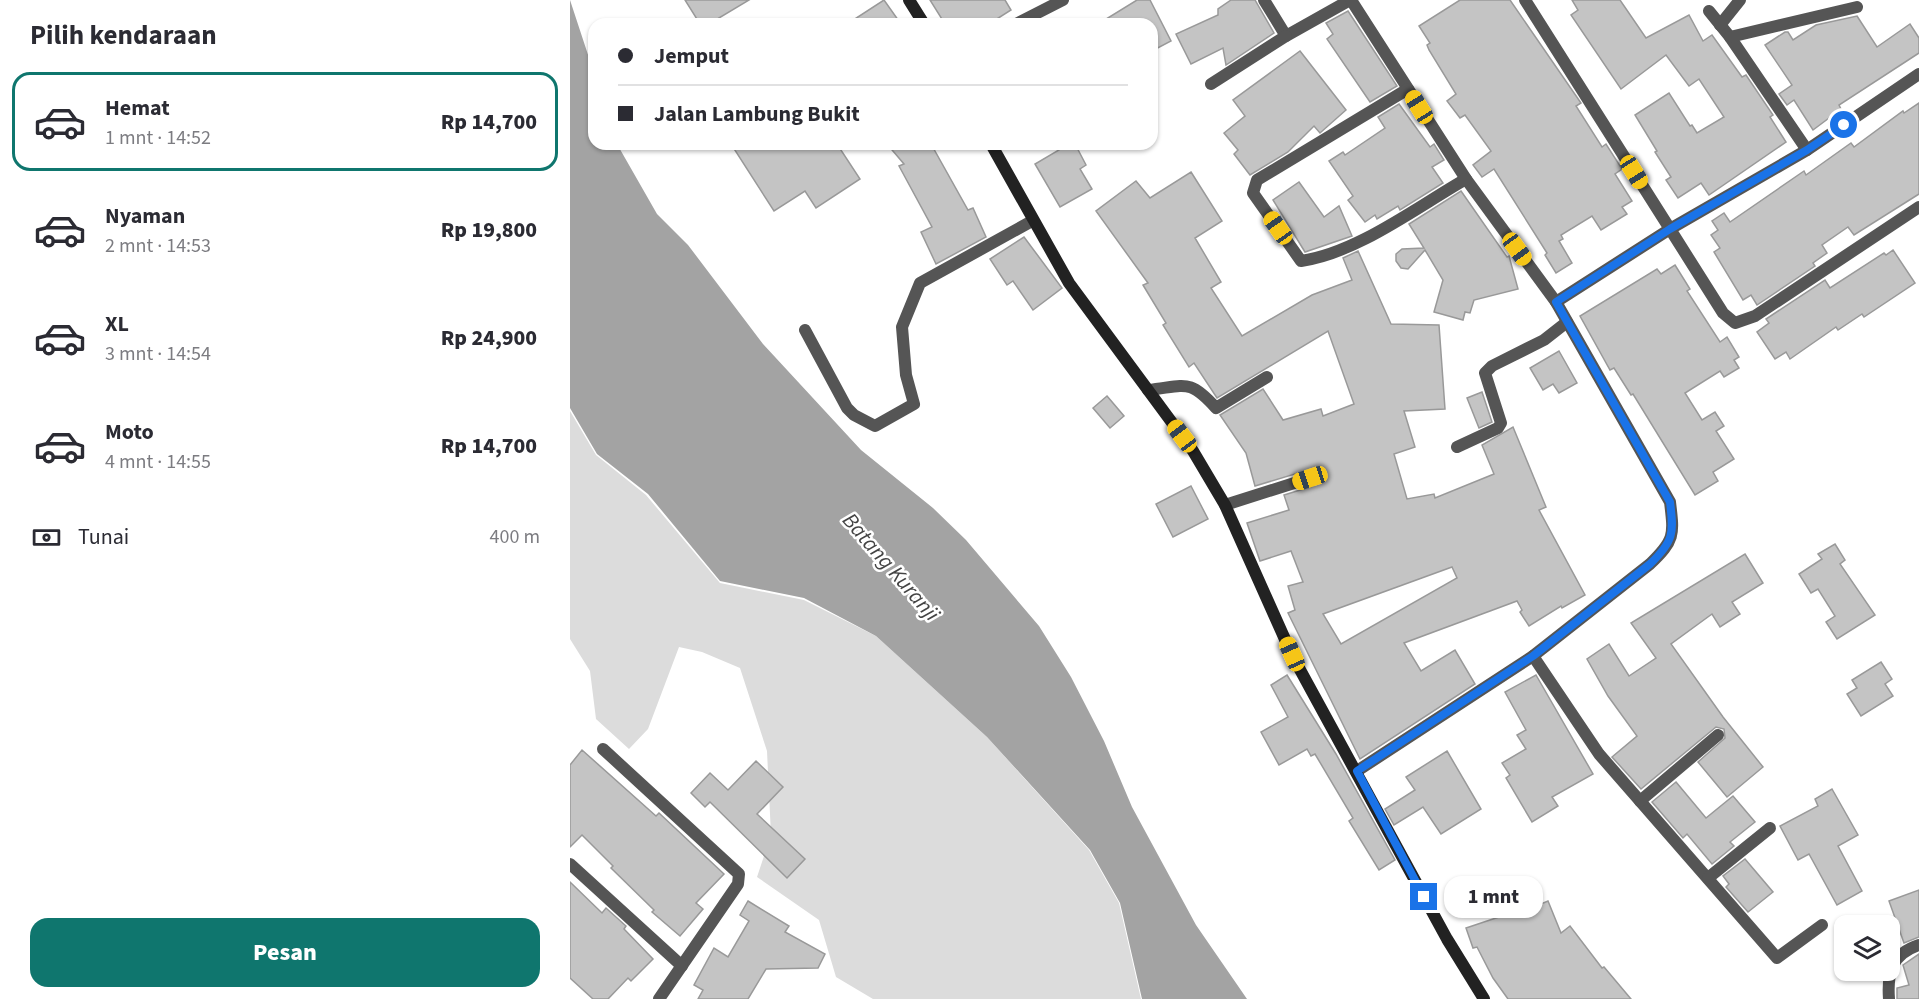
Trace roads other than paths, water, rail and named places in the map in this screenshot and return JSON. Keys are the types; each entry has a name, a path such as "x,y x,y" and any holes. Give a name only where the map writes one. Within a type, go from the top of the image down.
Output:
{"street":[{"path":"909,0 920,18"},
{"path":"1028,18 1063,0"},
{"path":"1264,0 1286,36"},
{"path":"1211,84 1286,36 1351,0 1466,179 1556,302 1670,502 1673,528 1668,547 1650,564 1533,656 1357,771"},
{"path":"1525,0 1723,313 1735,323 1755,316 1919,207"},
{"path":"1720,25 1740,0"},
{"path":"1730,37 1857,7"},
{"path":"1709,11 1730,37 1807,150"},
{"path":"1556,302 1670,229 1807,150 1919,74"},
{"path":"1408,89 1257,180 1253,193 1301,261 1321,258 1360,240 1466,179"},
{"path":"994,150 1070,284 1193,451 1225,506 1292,654 1447,939 1484,999"},
{"path":"805,330 847,408 854,415 875,426 914,404 906,375 902,327 920,283 1032,220"},
{"path":"1457,447 1498,428 1501,423 1485,373 1492,366 1544,340 1567,322"},
{"path":"1148,390 1185,384 1199,389 1216,408 1267,378"},
{"path":"1225,506 1310,478"},
{"path":"1533,656 1599,754 1777,958 1822,925"},
{"path":"1640,801 1718,735"},
{"path":"603,749 739,874 738,884 659,999"},
{"path":"1708,878 1770,828"},
{"path":"570,864 682,966"},
{"path":"1889,999 1888,984 1892,966 1902,951 1919,945"}],"water":[{"name":"Batang Kuranji","path":"570,0 588,55 588,150 620,150 657,214 688,245 763,344 861,450 933,508 966,540 1039,626 1071,677 1104,741 1132,807 1196,925 1247,999 1142,999 1120,903 1090,850 987,737 876,636 804,598 720,581 648,494 597,454 570,408"}]}
